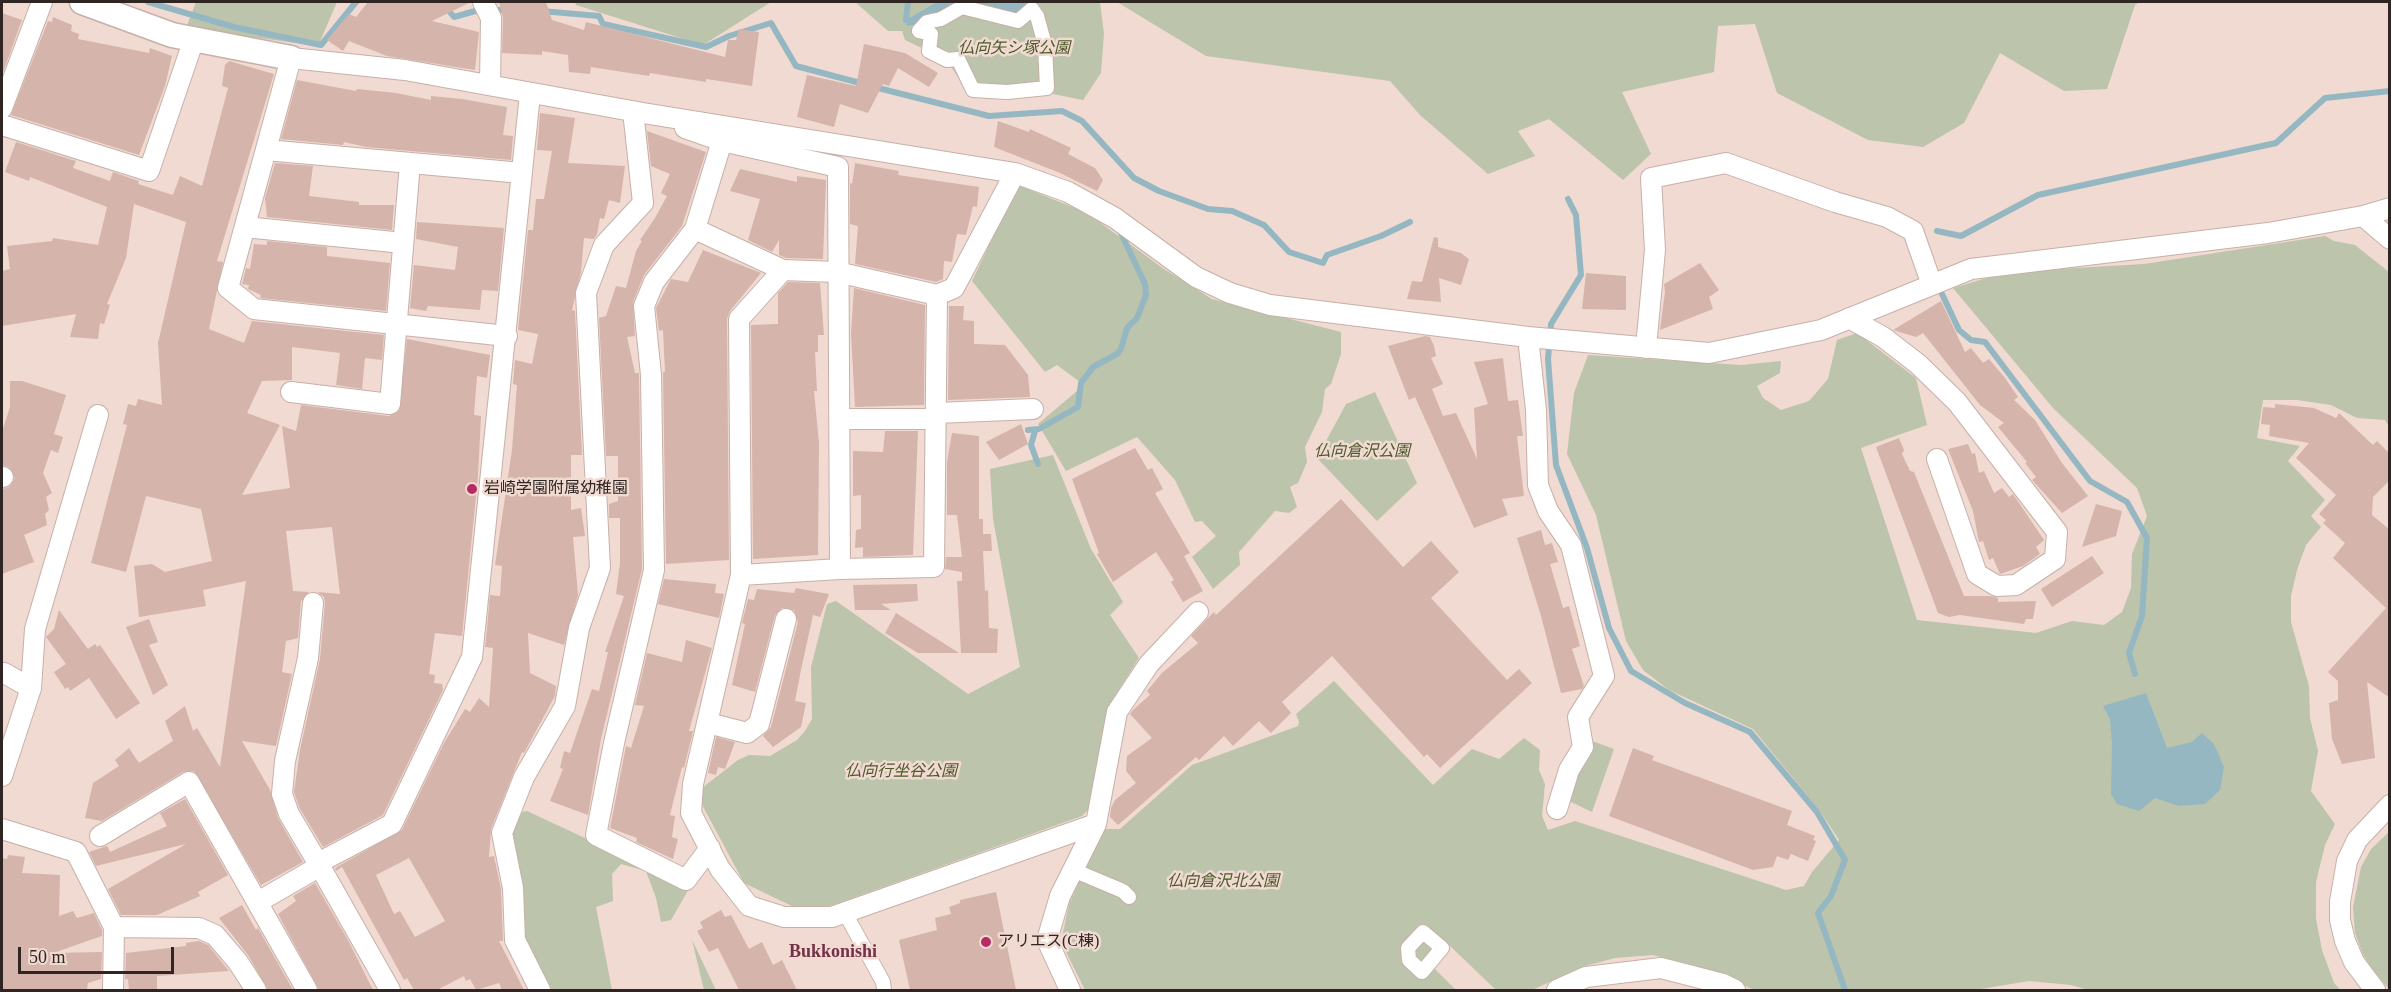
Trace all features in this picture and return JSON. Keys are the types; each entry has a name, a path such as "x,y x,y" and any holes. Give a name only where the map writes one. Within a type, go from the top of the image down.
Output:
{"street":[{"path":"2,108 42,2"},
{"path":"82,2 172,35 291,58 405,70 530,94 1015,173 1068,192 1115,218 1196,277 1230,293 1270,305 1528,337 1646,348 1709,353 1778,341 1821,330 1971,269 2268,233 2363,216 2390,208"},
{"path":"962,7 1018,21 1032,9 1037,16 1046,45 1047,88 1007,92 973,90 958,59 947,60 930,51 931,34 919,31 927,22 941,19 962,7"},
{"path":"486,8 490,85"},
{"path":"2,125 149,171 194,39"},
{"path":"291,58 228,288 254,309 507,336"},
{"path":"258,902 392,824 472,657 507,336 530,94"},
{"path":"638,112 722,141 838,167 840,569"},
{"path":"540,990 514,940 513,888 502,833 524,777 566,706 579,628 600,568 586,293 604,245 643,203 638,112"},
{"path":"710,848 686,880 596,835 614,743 654,570 651,375 644,306 654,282 694,229 722,141"},
{"path":"266,150 522,173"},
{"path":"291,392 390,404 410,163"},
{"path":"1646,348 1655,250 1651,177 1726,163 1834,202 1887,217 1912,231 1932,285"},
{"path":"694,229 783,270 837,272 937,295 954,288 1015,173"},
{"path":"2363,216 2390,239"},
{"path":"245,227 402,243"},
{"path":"783,270 739,319 741,575 693,784 691,813 720,868 749,906 784,917 832,917 1096,824"},
{"path":"741,575 840,569 934,567 937,295"},
{"path":"1849,318 1883,338 1918,364 1957,402 2057,532 2055,559 2016,585 1997,586 1977,574 1937,459"},
{"path":"1528,337 1536,410 1538,486 1548,511 1571,545 1604,676 1578,717 1583,747 1569,770 1557,809"},
{"path":"840,419 936,416 1033,409"},
{"path":"2,776 31,688 35,628 98,415"},
{"path":"313,603 308,658 285,761 282,794 289,814 390,990"},
{"path":"1070,990 1047,940 1060,896 1096,824 1117,712 1149,664 1198,612"},
{"path":"708,723 747,733 759,724 786,619"},
{"path":"4,673 31,688"},
{"path":"100,836 189,782 307,990"},
{"path":"2375,990 2354,962 2345,941 2340,920 2340,902 2347,861 2356,840 2390,806"},
{"path":"2,829 76,852 114,927 114,990"},
{"path":"1073,870 1123,891 1129,897"},
{"path":"845,913 883,982 884,990"},
{"path":"114,927 199,928 215,935 238,962 256,990"},
{"path":"1557,990 1586,977 1661,968 1723,984 1735,990"}],"green space":[{"path":"196,2 337,2 318,46 186,28"},
{"path":"575,2 771,2 703,45 576,5"},
{"name":"仏向矢シ塚公園","path":"855,2 1100,2 1104,34 1101,73 1083,100 1048,93 969,95 947,60 905,40 902,31 888,31"},
{"path":"1117,2 2140,2 2135,5 2107,89 2064,91 2000,53 1964,123 1923,147 1868,140 1777,93 1755,24 1718,26 1714,72 1622,92 1651,154 1623,180 1549,119 1518,131 1535,156 1488,174 1420,115 1390,81 1206,56"},
{"path":"1018,185 1087,213 1164,269 1212,299 1341,332 1341,354 1331,384 1325,389 1322,412 1305,447 1307,462 1298,483 1290,487 1297,507 1289,513 1275,511 1239,552 1240,565 1213,589 1192,557 1216,536 1202,521 1195,522 1175,480 1137,437 1066,471 1038,424 1084,385 1057,365 1045,372 972,281"},
{"name":"仏向倉沢北公園","path":"2325,236 2334,241 2355,245 2389,272 2389,427 2385,420 2357,418 2331,405 2297,400 2263,400 2257,438 2300,446 2288,461 2325,500 2311,516 2321,527 2306,545 2297,570 2291,596 2291,622 2309,686 2310,718 2318,751 2311,791 2335,824 2325,845 2316,882 2316,919 2322,950 2334,983 2341,990 2088,990 2071,985 2029,981 1975,990 1755,990 1697,966 1653,955 1615,958 1585,966 1532,990 1496,990 1449,945 1434,968 1456,990 1085,990 1061,942 1069,904 1103,829 1120,829 1192,765 1298,726 1296,714 1334,681 1433,785 1472,749 1499,759 1524,738 1540,750 1539,770 1545,784 1542,816 1548,830 1575,821 1786,890 1804,886 1812,872 1839,840 1820,811 1753,729 1669,690 1643,670 1626,641 1596,515 1567,454 1574,393 1588,355 1741,365 1781,361 1780,373 1757,386 1763,398 1781,410 1809,401 1828,379 1837,340 1857,333 1916,378 1927,425 1861,448 1917,620 2036,633 2072,621 2104,625 2122,612 2131,588 2132,554 2147,516 2137,488 2053,408 1953,288 1993,276 2041,270 2144,264"},
{"name":"仏向倉沢公園","path":"1375,392 1417,483 1377,521 1317,458 1346,404"},
{"name":"仏向行坐谷公園","path":"1053,455 1091,549 1123,602 1110,615 1139,658 1111,702 1099,799 1082,816 830,906 794,907 744,883 700,801 702,788 738,760 749,755 770,756 797,740 805,731 812,719 811,667 827,604 836,601 968,694 1020,667 993,519 990,469"},
{"path":"1592,741 1614,749 1592,812 1567,800"},
{"path":"527,811 690,887 671,920 661,922 656,898 646,871 621,864 612,874 613,901 596,907 612,990 552,990 524,937 523,882 513,842 513,832 522,812"},
{"path":"2389,832 2389,989 2370,967 2362,952 2355,933 2353,907 2361,867 2371,849"},
{"path":"692,940 716,990 704,990"}],"water":[{"path":"937,2 1033,2 1032,9 1018,21 962,7 941,19 907,26 906,20"},
{"path":"2146,693 2167,748 2192,742 2202,733 2214,744 2224,767 2220,790 2205,804 2179,806 2155,798 2139,811 2117,804 2111,794 2110,719 2103,706"}],"building":[{"path":"368,2 471,2 432,21 479,32 475,70 387,56 349,41 343,51 327,40 349,14 356,17"},
{"path":"499,2 546,2 552,20 584,30 586,22 725,57 728,40 736,40 739,29 759,32 752,86 706,79 706,82 650,73 649,76 591,67 590,74 569,72 568,55 542,51 542,55 502,53 503,18"},
{"path":"2,13 22,20 2,75"},
{"path":"53,17 72,25 71,31 79,34 78,39 149,53 150,48 172,56 165,86 139,155 11,115 48,21 52,22"},
{"path":"864,44 905,53 938,73 929,87 898,68 889,86 883,84 868,113 840,104 834,127 797,117 807,75 856,86"},
{"path":"229,61 274,74 217,261 223,262 209,329 244,343 252,321 384,335 382,360 365,358 362,389 336,385 340,353 292,347 292,380 262,381 247,413 280,425 242,495 290,488 282,426 296,431 301,405 389,416 399,411 407,339 490,355 487,378 477,376 474,415 481,416 478,476 462,636 435,633 429,674 435,675 434,683 442,684 443,690 383,815 323,847 300,809 294,792 300,750 320,659 325,603 324,597 318,592 340,594 332,527 286,531 293,591 309,592 301,601 298,638 286,641 282,672 292,674 276,746 242,741 270,790 278,818 303,862 261,885 194,771 183,772 102,821 85,818 93,783 119,766 115,760 129,748 139,763 173,741 165,721 185,706 193,731 197,728 220,767 246,581 203,590 206,606 139,617 134,566 152,564 165,572 212,561 201,509 146,496 126,572 91,563 127,425 123,424 128,404 136,406 138,399 162,405 158,343 186,222 134,204 126,258 107,304 110,305 104,324 100,323 98,339 70,337 76,314 2,326 2,271 10,269 7,246 52,241 53,238 98,245 107,207 30,177 29,181 5,172 16,142 76,161 73,168 110,181 113,172 139,181 138,184 173,195 180,176 202,186 228,88 222,86 225,65"},
{"path":"297,80 356,91 357,89 396,93 431,100 431,96 462,99 507,107 503,135 513,136 511,160 366,147 344,142 343,145 281,139"},
{"path":"540,113 575,118 568,163 625,166 620,203 609,200 604,219 600,218 594,239 584,238 581,272 572,310 575,311 582,455 571,455 571,510 581,508 585,536 573,537 578,595 564,645 528,633 530,673 556,686 555,696 524,753 522,752 491,829 489,857 494,856 501,889 503,941 499,941 524,990 502,990 499,983 476,990 470,979 466,981 464,976 437,990 414,990 407,978 404,980 342,867 336,871 335,868 402,830 444,743 465,709 470,712 479,698 489,707 493,648 485,647 490,595 500,596 502,566 495,565 512,450 517,385 513,384 515,360 532,364 538,334 518,330 528,230 533,230 536,199 544,199 552,151 537,150","holes":["409,858 445,921 415,937 400,911 394,914 376,875"]},
{"path":"998,121 1029,132 1030,129 1071,148 1068,154 1095,168 1103,180 1097,191 1060,173 994,147"},
{"path":"647,131 706,152 682,226 644,275 633,302 635,336 627,337 635,373 639,373 642,569 601,739 588,815 550,801 563,769 560,768 564,751 570,753 592,689 599,691 608,652 605,652 624,596 616,594 620,563 620,518 609,518 609,504 618,501 618,456 606,456 599,318 606,316 616,286 626,288 636,251 642,241 640,240 667,196 661,193 670,174 651,166"},
{"path":"275,163 313,166 309,196 359,202 359,205 394,205 392,230 267,217 265,198"},
{"path":"855,163 899,171 898,175 979,187 977,207 973,206 966,235 957,234 952,262 944,261 943,279 936,282 855,264 858,226 850,224 850,183 852,184"},
{"path":"740,169 797,182 797,176 826,180 823,259 786,258 779,255 779,240 772,252 748,240 760,199 730,191"},
{"path":"417,222 504,228 498,291 482,290 480,310 428,306 426,311 410,308 414,265 455,270 458,247 416,239"},
{"path":"1434,237 1438,238 1438,247 1461,253 1469,259 1461,285 1439,278 1441,302 1407,299 1412,281 1422,282"},
{"path":"267,241 327,247 327,256 390,263 386,311 260,298 261,295 248,289 249,285 242,284 246,268 250,269 254,244 267,245"},
{"path":"703,250 761,273 730,311 727,319 729,560 666,564 663,372 665,372 663,330 659,331 656,308 671,279 688,282"},
{"path":"1700,263 1719,290 1709,297 1713,309 1660,330 1664,284"},
{"path":"1586,273 1626,276 1626,310 1582,309"},
{"path":"788,282 820,283 824,335 818,335 818,352 815,352 817,391 814,391 819,443 818,555 753,559 751,325 778,324 778,293"},
{"path":"854,288 925,305 924,405 855,407 851,334"},
{"path":"1941,301 1965,352 1971,348 1983,363 1989,359 2018,397 2014,400 2035,420 2062,463 2088,496 2062,513 2032,480 2036,477 2025,463 2027,462 1998,427 2004,423 1980,405 1923,333 1916,337 1893,330"},
{"path":"949,306 964,306 963,320 974,321 974,344 1005,345 1028,375 1030,397 948,400"},
{"path":"1425,336 1430,337 1434,346 1436,356 1431,358 1443,384 1432,389 1443,416 1456,413 1477,459 1474,408 1488,404 1474,362 1503,358 1508,401 1518,400 1523,436 1517,436 1524,496 1502,499 1508,515 1474,528 1415,397 1409,400 1388,346"},
{"path":"10,381 22,381 66,395 54,434 63,437 58,453 51,450 43,473 52,493 46,497 49,510 45,514 47,525 24,535 34,562 2,574 2,489 9,487 15,478 9,467 2,465 2,432 10,407"},
{"path":"2275,404 2314,408 2336,418 2339,413 2373,445 2377,441 2390,454 2390,480 2373,497 2372,515 2390,530 2390,698 2367,682 2375,758 2342,764 2332,739 2329,703 2338,700 2338,681 2328,672 2386,608 2333,558 2345,543 2323,523 2326,520 2319,514 2336,495 2296,458 2309,443 2269,436 2270,425 2261,424 2263,407 2275,408"},
{"path":"1021,424 1028,444 999,460 986,442"},
{"path":"885,431 918,431 913,555 863,557 863,547 855,548 856,530 861,529 861,495 853,496 853,451 883,452"},
{"path":"952,433 979,436 979,519 983,519 983,534 991,534 992,551 983,551 985,591 988,590 989,628 998,629 997,653 961,653 957,581 962,581 962,572 945,569 946,557 962,557 957,515 947,515 947,462"},
{"path":"1899,438 1904,450 1902,454 1910,471 1914,472 1964,596 1990,596 1998,598 1998,602 2036,601 2033,619 2026,619 2024,624 1960,615 1949,617 1938,613 1876,447"},
{"path":"1968,444 1972,454 1975,453 1979,473 1984,471 1994,493 2002,488 2009,497 2013,494 2044,540 2036,547 2040,554 2023,566 2000,574 1993,558 1989,560 1983,541 1979,542 1973,511 1948,449"},
{"path":"1135,448 1148,470 1152,468 1163,489 1155,493 1190,553 1184,556 1203,591 1183,602 1171,582 1174,580 1156,552 1113,582 1097,554 1099,553 1072,479"},
{"path":"1341,499 1403,567 1431,541 1459,572 1431,598 1507,680 1519,669 1532,683 1440,768 1427,754 1424,757 1332,656 1282,702 1291,713 1271,733 1259,721 1233,746 1224,736 1199,760 1196,757 1118,825 1110,817 1111,808 1115,800 1136,783 1126,771 1127,756 1152,738 1130,714 1150,695 1147,691 1162,673 1198,643 1191,636 1208,618 1214,612 1216,615"},
{"path":"2096,504 2122,511 2116,536 2082,547"},
{"path":"1541,530 1545,545 1552,543 1558,562 1550,564 1563,608 1569,606 1580,646 1572,649 1584,686 1582,689 1561,693 1517,538"},
{"path":"2092,556 2104,573 2052,607 2041,589"},
{"path":"664,579 716,584 715,593 724,594 719,618 658,604"},
{"path":"917,584 918,601 881,604 891,610 855,610 853,585"},
{"path":"796,588 829,594 820,617 813,615 801,670 795,701 806,703 801,727 773,747 763,736 771,727 798,622 794,610 782,608 775,615 755,692 732,685 748,599 754,600 757,589 794,593"},
{"path":"59,610 88,649 95,644 97,647 100,645 140,703 116,719 89,678 70,691 68,687 65,689 54,672 66,664 46,637 54,629"},
{"path":"896,613 959,653 918,653 885,633"},
{"path":"149,619 158,642 149,645 168,685 153,695 126,627"},
{"path":"686,640 712,648 689,731 693,731 684,768 682,767 670,815 675,816 672,837 678,839 673,859 636,842 637,838 610,828 626,746 631,748 644,706 635,705 647,653 682,662"},
{"path":"716,737 735,742 725,769 718,767 716,775 708,773"},
{"path":"1633,748 1654,756 1652,760 1792,811 1787,825 1815,836 1813,840 1816,841 1808,861 1791,854 1788,860 1777,856 1773,867 1753,870 1609,816"},
{"path":"185,799 228,875 198,892 200,896 157,915 121,915 108,889 186,844 96,866 89,852 107,846 110,852 167,826 160,813"},
{"path":"8,855 25,857 22,873 60,875 59,916 73,911 77,918 94,913 102,930 102,936 53,953 102,952 101,979 88,983 87,989 2,990 2,858 7,859"},
{"path":"315,883 373,990 319,990 278,914 296,901 293,896"},
{"path":"996,892 1016,990 910,990 899,940 937,930 935,918 951,914 949,907 960,903 960,900"},
{"path":"242,905 256,930 258,928 293,990 268,990 248,955 219,918"},
{"path":"721,910 725,917 731,915 749,949 762,942 773,965 782,960 797,990 739,990 718,948 709,952 697,931 703,928 700,922"},
{"path":"199,941 208,945 229,971 157,976 157,990 129,990 128,979 125,979 126,953 186,946 186,943"}],"waterway":[{"path":"148,2 234,27 321,45 356,2"},
{"path":"442,2 454,17 479,10 507,10"},
{"path":"906,20 908,2"},
{"path":"541,11 599,16 603,24 706,47 729,36 771,23 796,66 864,84"},
{"path":"874,87 989,116 1062,111 1082,121 1134,178 1159,191 1208,209 1232,211 1264,225 1289,252 1323,263 1327,255 1381,236 1410,222"},
{"path":"1937,231 1961,236 2038,195 2276,143 2325,98 2390,91"},
{"path":"1568,199 1576,215 1581,275 1551,324 1548,359 1556,465 1587,548 1609,628 1631,671 1685,703 1750,732 1817,812 1845,860 1831,896 1818,913 1845,990"},
{"path":"1028,430 1039,429 1078,407 1081,383 1093,367 1117,354 1121,349 1127,328 1137,318 1146,295 1145,284 1120,231"},
{"path":"1942,294 1959,330 1971,340 1985,342 2090,481 2127,502 2147,538 2142,616 2129,653 2135,674"},
{"path":"1035,431 1031,445 1038,464"}],"place":[{"name":"岩崎学園附属幼稚園","path":"472,489"},
{"name":"アリエス(C棟)","path":"986,942"}],"district":[{"name":"Bukkonishi","path":"833,952"}]}
